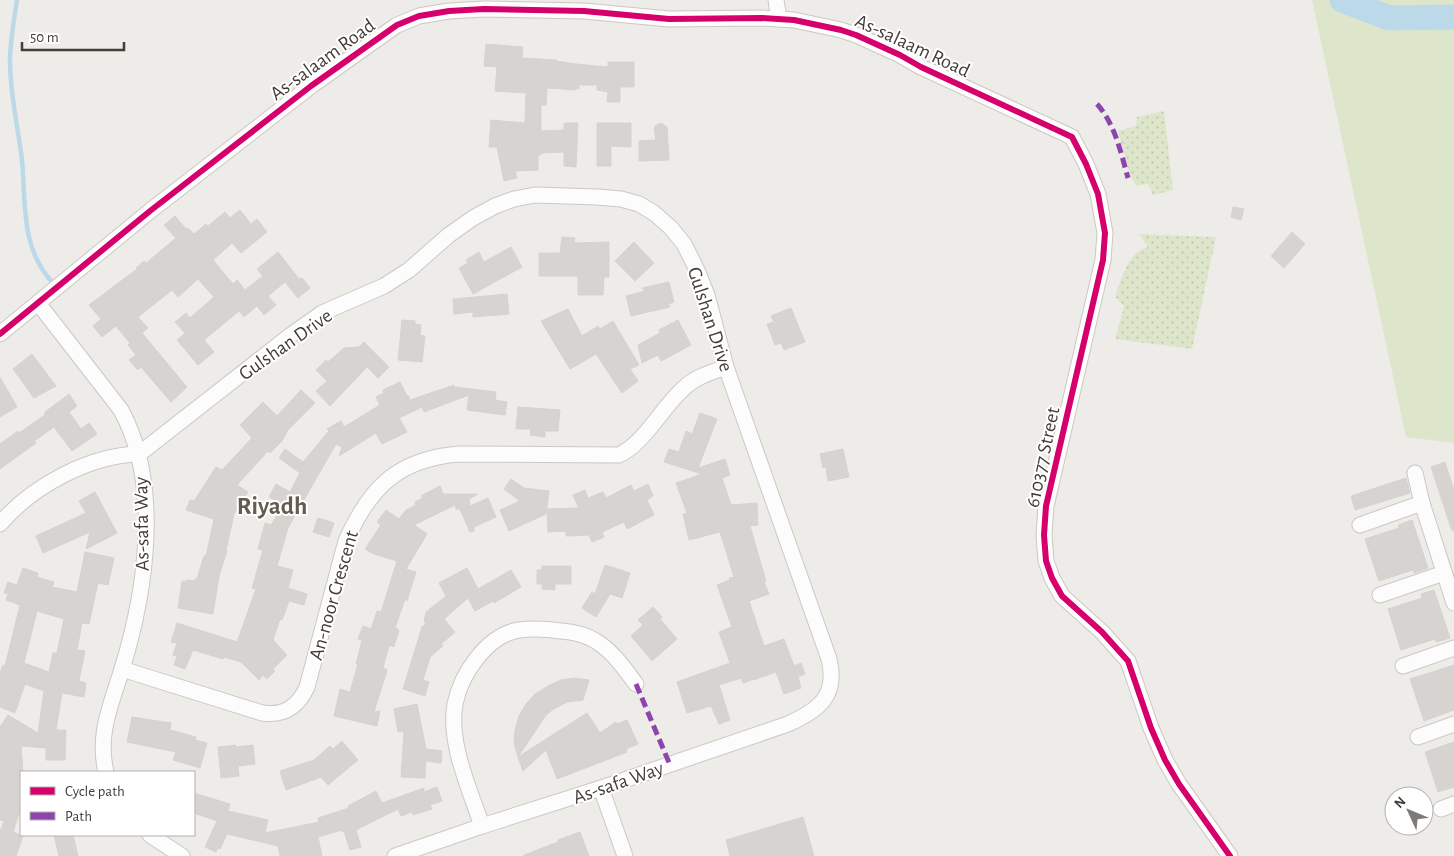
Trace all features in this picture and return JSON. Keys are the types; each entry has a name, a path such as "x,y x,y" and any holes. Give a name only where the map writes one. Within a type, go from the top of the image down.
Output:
{"street":[{"path":"776,0 779,19"},
{"name":"As-salaam Road","path":"0,334 150,210 311,86 397,25 419,16 449,11 484,9 584,11 669,19 794,20 856,35 900,55 921,68 1072,137"},
{"name":"610377 Street","path":"1072,137 1086,164 1098,194 1105,233 1103,260 1046,506 1044,535 1046,561 1052,578 1062,596 1102,632 1128,661 1151,728 1165,760 1178,784 1230,856"},
{"name":"Gulshan Drive","path":"139,454 322,313 384,286 409,270 449,235 473,218 514,199 535,195 598,196 639,204 654,213 684,244 707,295 726,366 829,659 832,680 829,691"},
{"name":"As-safa Way","path":"38,303 121,410 130,426 139,454 146,521 145,559 139,602 102,738 106,771"},
{"name":"An-noor Crescent","path":"122,669 262,713 274,715 288,710 299,700 307,687 346,541 352,527 368,499 388,478 404,468 442,455 619,455 636,444 661,412 686,386 694,380 726,366"},
{"path":"0,524 31,496 66,475 102,459 124,454 139,454"},
{"path":"1415,473 1422,503 1454,603"},
{"path":"1360,525 1422,503"},
{"path":"1380,595 1444,573"},
{"path":"482,826 459,754 453,719 458,692 463,679 478,656 499,639 519,630 550,629 576,633 594,640 607,650 636,684"},
{"path":"1403,666 1454,648"},
{"name":"As-safa Way","path":"395,856 788,724 816,709 829,691"},
{"path":"1418,737 1454,724"},
{"path":"601,788 625,856"},
{"path":"152,836 182,856"}],"green space":[{"path":"1312,0 1454,0 1454,443 1406,437"},
{"path":"1164,111 1173,190 1153,195 1148,184 1136,186 1130,175 1118,131 1136,126 1137,117"},
{"path":"1139,234 1216,237 1192,349 1115,339 1124,306 1115,297 1120,282 1130,260 1141,250 1148,247"}],"building":[{"path":"486,44 523,47 522,58 557,60 608,67 608,62 634,62 634,87 620,87 620,102 607,102 608,92 597,90 597,85 579,85 579,89 576,88 576,90 547,88 546,105 541,105 541,131 564,130 564,123 578,123 576,167 564,166 564,152 541,153 541,155 538,155 538,170 515,171 517,178 504,181 497,147 489,147 491,120 525,123 526,93 495,91 497,67 484,66"},
{"path":"597,123 631,123 631,147 611,146 611,166 597,166"},
{"path":"661,123 667,127 669,160 639,161 639,141 656,140 654,129 655,126"},
{"path":"1233,207 1244,209 1241,220 1231,217"},
{"path":"240,210 251,224 257,219 267,232 241,253 232,243 213,260 233,284 237,280 245,290 263,276 257,269 278,252 299,279 302,278 310,288 298,298 285,282 268,296 276,305 264,315 257,306 244,317 239,311 204,340 214,352 198,365 177,340 185,333 175,322 186,313 190,318 214,297 198,279 178,297 172,290 138,317 148,328 142,333 187,387 171,402 141,367 138,370 129,360 136,355 128,345 130,343 116,326 102,337 93,326 101,319 89,305 137,269 144,261 146,263 176,238 164,225 175,216 186,229 188,228 194,234 206,224 208,226 225,212 230,218"},
{"path":"1292,232 1305,244 1284,268 1271,256"},
{"path":"562,237 575,238 574,243 609,242 609,277 604,277 603,295 578,295 577,276 539,276 539,253 560,253"},
{"path":"634,242 654,263 635,281 615,261"},
{"path":"511,247 522,267 473,294 459,268 468,263 466,260 479,252 484,262"},
{"path":"669,282 674,302 668,304 670,307 631,316 626,296 645,291 642,288"},
{"path":"507,294 509,314 473,317 473,312 454,314 453,299"},
{"path":"791,308 805,342 784,350 781,343 775,345 767,324 774,322 771,316"},
{"path":"568,309 582,336 598,326 600,329 613,321 639,365 630,369 638,381 622,393 596,354 570,369 541,321"},
{"path":"402,320 415,321 415,324 421,325 420,335 425,336 422,362 398,360"},
{"path":"678,320 691,345 661,361 658,355 642,363 638,345 660,333 659,330"},
{"path":"364,342 389,367 378,378 367,367 330,406 316,391 327,381 316,370 326,360 328,362 344,348 359,347"},
{"path":"32,354 56,386 34,398 13,369"},
{"path":"0,377 17,407 0,417"},
{"path":"400,382 410,400 454,385 454,387 496,392 495,400 507,402 505,415 467,410 469,395 424,412 422,407 399,418 407,432 382,444 376,433 339,456 342,447 336,444 288,528 277,566 293,570 288,588 307,594 304,605 289,601 273,640 287,655 273,669 275,671 267,679 263,675 259,680 241,662 193,650 185,669 174,665 177,656 173,655 177,643 171,642 177,623 237,642 256,589 252,588 263,550 258,549 265,523 271,525 283,505 269,497 276,484 290,492 300,473 279,458 285,449 303,462 329,431 327,429 341,421 344,427 380,405 376,397 384,393 383,390"},
{"path":"301,390 315,403 288,430 282,441 270,453 268,451 237,485 248,492 234,514 227,551 219,576 213,614 178,608 182,581 194,581 197,579 204,556 206,556 214,519 186,510 190,500 194,501 216,467 222,470 252,438 240,425 263,402 277,416"},
{"path":"69,394 77,406 69,412 81,429 89,423 97,434 72,451 54,427 34,441 36,443 0,469 0,444 45,415 45,412"},
{"path":"518,407 560,410 558,431 545,431 545,437 530,435 531,429 516,429"},
{"path":"700,413 717,419 698,468 725,459 730,475 722,478 731,505 757,503 758,525 750,526 766,581 764,582 769,594 749,601 764,646 784,639 794,666 801,663 805,674 798,677 801,688 784,694 776,672 743,683 741,678 719,685 730,720 719,724 711,706 687,713 677,682 730,663 719,632 732,627 717,585 734,577 720,532 689,540 683,514 687,513 676,483 702,474 664,462 669,449 679,452 686,431 692,434"},
{"path":"843,449 849,477 828,481 826,467 823,468 820,454"},
{"path":"1445,462 1454,490 1454,530 1452,531 1431,467"},
{"path":"1406,478 1410,493 1355,510 1351,496"},
{"path":"511,479 524,488 549,491 546,514 509,531 500,510 520,501 504,489"},
{"path":"648,484 653,496 647,500 654,515 627,529 624,522 602,532 604,537 592,542 589,535 566,536 566,531 548,532 547,509 579,508 573,495 585,490 588,498 603,492 606,498 631,485 634,491"},
{"path":"440,486 443,494 478,494 469,499 470,506 488,498 496,517 474,527 474,531 470,532 460,509 456,509 455,505 414,525 427,534 406,569 416,572 407,601 405,599 395,628 399,630 394,647 389,645 383,668 387,670 374,712 380,711 377,726 334,716 340,689 350,692 358,664 356,664 362,640 358,639 363,626 371,629 377,611 381,612 397,561 374,554 365,549 381,525 377,522 386,510 399,519 406,510 416,505 415,502 423,498 421,496"},
{"path":"95,492 117,533 86,549 90,532 43,553 36,536 86,513 79,501"},
{"path":"318,518 334,523 329,537 313,532"},
{"path":"1412,520 1428,568 1414,573 1413,570 1379,581 1365,539 1399,528 1398,525"},
{"path":"85,552 114,558 108,585 98,583 89,624 82,623 77,650 85,651 79,681 86,683 84,697 62,693 56,730 66,730 65,760 46,760 46,748 21,746 23,771 20,771 20,810 13,832 23,836 16,856 0,856 0,832 4,821 0,820 0,727 8,715 38,733 44,691 25,684 15,713 0,707 0,673 3,665 5,666 20,605 6,600 8,594 4,593 8,582 17,585 23,568 38,573 37,577 54,582 52,587 77,592","holes":["37,611 64,619 57,653 53,653 49,672 24,663"]},
{"path":"605,565 630,573 622,598 610,594 596,617 582,608 592,592 595,594"},
{"path":"542,566 571,566 571,584 555,584 555,590 542,589 542,584 537,584 537,570 542,570"},
{"path":"467,568 478,589 511,570 521,587 494,603 493,601 475,611 468,598 444,619 455,632 430,657 423,680 429,682 425,696 403,689 422,627 426,624 424,621 426,612 446,596 439,583"},
{"path":"1434,590 1450,638 1436,642 1435,639 1401,650 1388,609 1422,598 1421,594"},
{"path":"653,607 662,617 660,619 677,639 652,661 631,636 643,625 638,620"},
{"path":"1454,665 1454,710 1424,721 1410,679"},
{"path":"574,678 589,680 583,700 567,702 546,715 518,757 514,743 515,730 519,716 526,704 535,694 548,686 561,680"},
{"path":"417,704 426,749 442,751 441,763 426,761 425,778 401,777 404,731 398,732 394,709"},
{"path":"587,713 600,733 616,722 617,724 627,720 638,744 626,749 627,752 557,779 546,750 523,771 518,757"},
{"path":"132,717 171,723 170,730 196,737 195,740 207,743 200,768 173,760 176,752 127,742"},
{"path":"342,741 358,760 328,785 321,777 286,790 280,771 314,760 330,746 333,749"},
{"path":"1454,742 1454,787 1438,792 1425,752"},
{"path":"236,745 236,747 253,745 255,764 238,766 239,776 221,778 218,747"},
{"path":"437,787 442,801 430,805 432,809 413,815 412,812 401,816 398,809 356,830 361,847 350,850 342,830 318,837 322,856 280,856 278,846 227,834 220,849 218,848 216,852 205,847 217,821 195,813 195,793 230,804 228,811 268,820 265,833 319,822 318,818 349,808 348,806 376,791 382,803 424,788 424,792"},
{"path":"803,817 814,856 730,856 726,840"},
{"path":"580,832 589,856 524,856 558,842 558,840"},
{"path":"54,836 73,836 78,856 59,856"}],"waterway":[{"path":"17,0 12,30 10,73 22,160 27,225 35,255 42,269 53,283"},
{"path":"1342,0 1389,18 1454,17"}],"marked path":[{"path":"1097,104 1113,130 1128,178"},
{"path":"636,684 670,765"}],"cycle path":[{"path":"0,334 150,211 311,86 397,25 419,16 449,11 484,9 584,11 669,19 762,18 794,20 856,35 1072,137 1086,164 1098,194 1105,233 1103,260 1046,506 1044,535 1046,561 1052,578 1062,596 1102,632 1128,661 1151,728 1165,760 1179,784 1230,856"}],"district":[{"name":"Riyadh","path":"272,505"}]}
